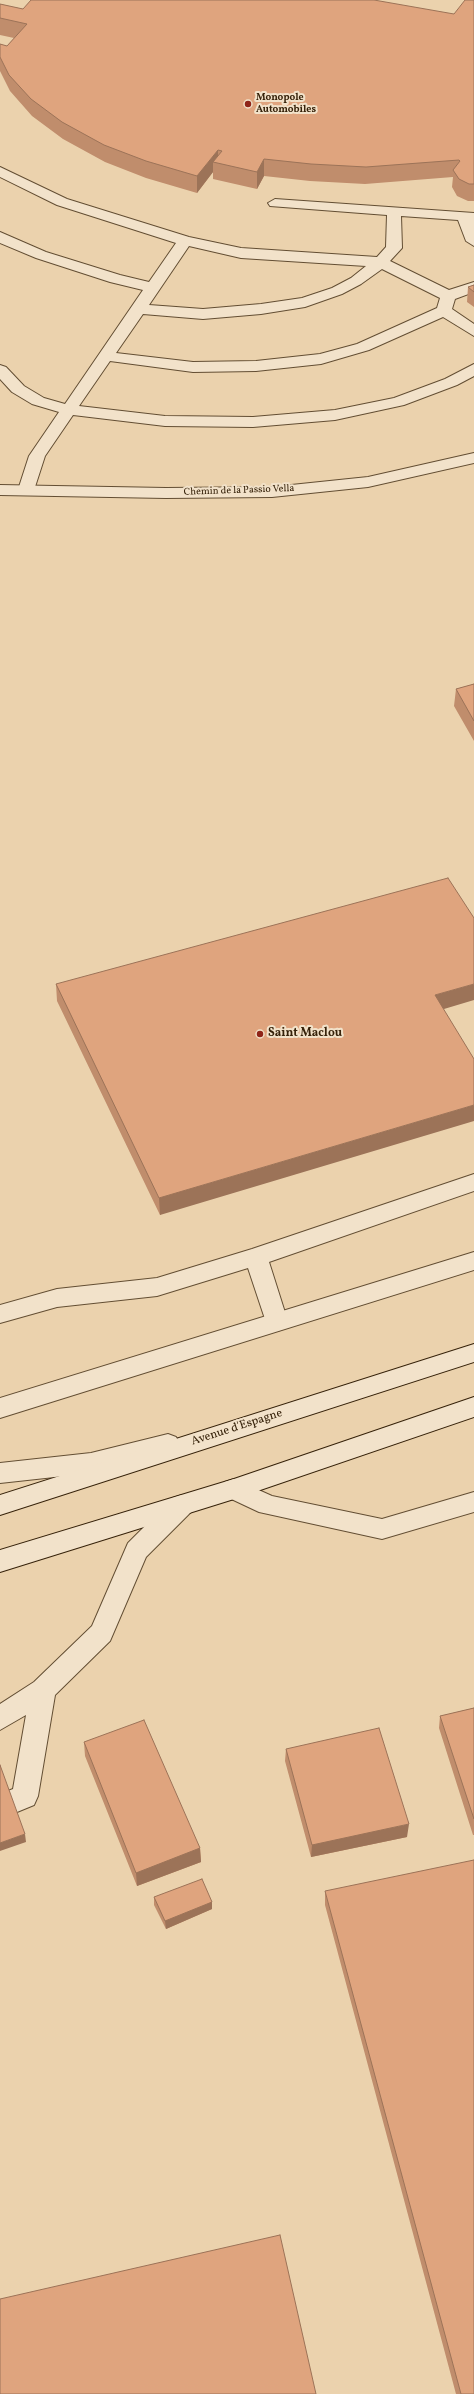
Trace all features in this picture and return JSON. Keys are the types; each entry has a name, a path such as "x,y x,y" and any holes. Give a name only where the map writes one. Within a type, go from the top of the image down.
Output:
{"street":[{"path":"0,171 14,180 62,202 185,241 241,254 381,262 446,304 474,331"},
{"path":"275,203 469,217 474,241"},
{"path":"139,309 203,314 261,309 305,302 337,291 356,282 381,262 394,248 394,211"},
{"path":"0,237 42,255 115,280 153,288"},
{"path":"26,490 37,456 185,241"},
{"path":"106,356 193,368 256,366 321,359 363,347 446,304 474,287"},
{"path":"0,370 18,389 38,401 69,410 165,421 253,422 335,415 398,402 451,382 474,369"},
{"name":"Chemin de la Passio Vella","path":"0,490 166,493 272,492 368,482 474,458"},
{"path":"0,1314 57,1298 157,1288 256,1257 474,1182"},
{"path":"256,1257 277,1322"},
{"path":"0,1408 474,1261"},
{"name":"Avenue d'Espagne","path":"0,1504 474,1353"},
{"path":"0,1561 234,1489 474,1407"},
{"path":"0,1473 91,1463 262,1420"},
{"path":"234,1489 268,1505 382,1529 474,1502"},
{"path":"0,1718 43,1690 101,1633 137,1550 182,1505"},
{"path":"0,1807 25,1796 43,1690"}],"building":[{"name":"Monopole Automobiles","path":"31,0 374,0 454,14 465,0 474,0 474,184 469,184 459,179 453,170 460,161 459,160 366,167 311,164 264,159 257,172 213,162 222,151 218,150 197,176 146,161 104,145 62,122 31,99 9,75 0,57 0,44 7,46 27,24 0,18 0,4 23,9"},
{"path":"474,285 474,292 468,287"},
{"path":"474,684 474,721 456,689"},
{"name":"Saint Maclou","path":"448,878 474,918 474,984 435,995 474,1059 474,1105 159,1198 56,984"},
{"path":"474,1708 474,1819 440,1716"},
{"path":"144,1720 200,1848 136,1873 84,1742"},
{"path":"379,1728 409,1824 312,1845 286,1749"},
{"path":"0,1765 25,1834 0,1843"},
{"path":"474,1860 474,2394 461,2394 325,1891"},
{"path":"202,1879 212,1902 165,1921 154,1897"},
{"path":"280,2235 316,2394 0,2394 0,2299"}],"place":[{"name":"Monopole Automobiles","path":"248,104"},
{"name":"Saint Maclou","path":"260,1034"}]}
